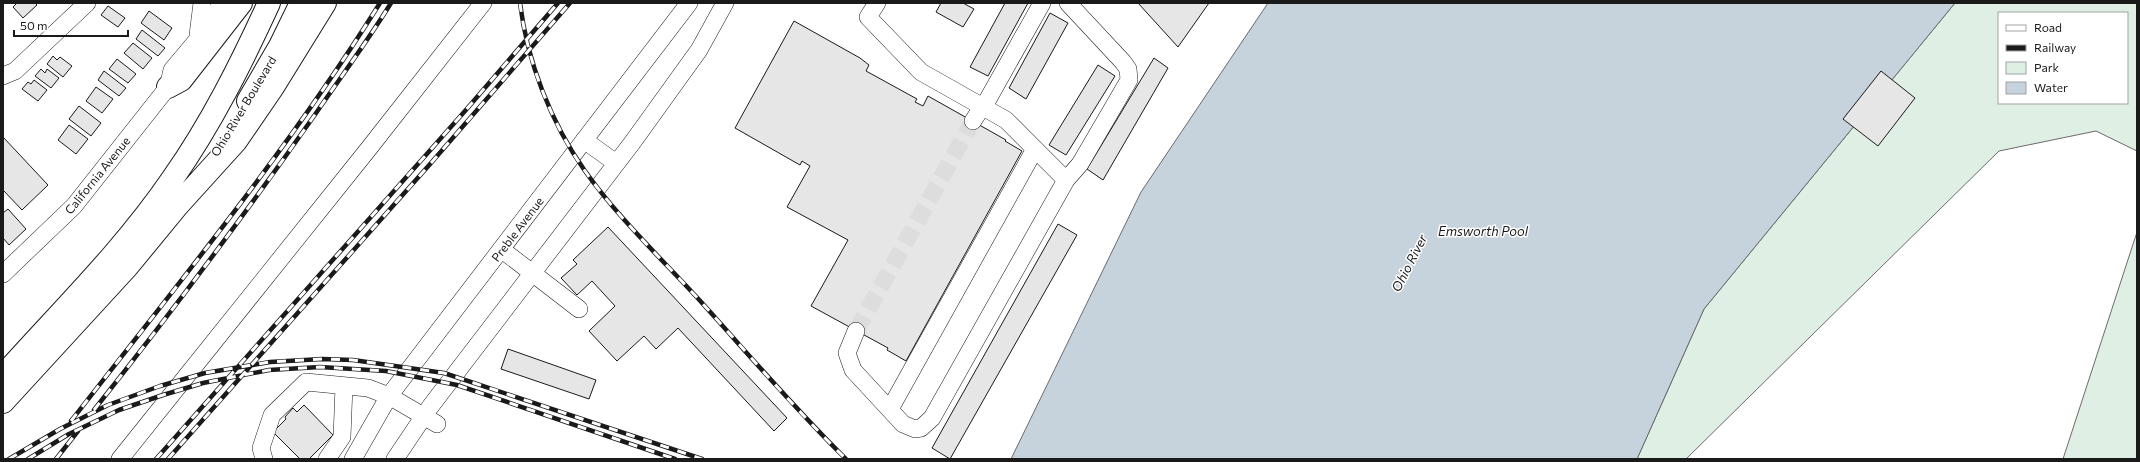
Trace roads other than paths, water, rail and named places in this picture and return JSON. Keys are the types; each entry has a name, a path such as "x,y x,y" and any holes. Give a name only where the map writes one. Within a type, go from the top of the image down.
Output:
{"highway":[{"path":"168,86 182,80 241,3"},
{"path":"3,376 100,269 173,179 240,67 269,3"},
{"name":"Ohio River Boulevard","path":"178,205 206,168 241,112 280,46 301,3"},
{"path":"3,402 126,267 178,205 236,141 273,87 325,3"}],"street":[{"path":"3,76 11,74 15,71 87,3"},
{"path":"198,39 202,3"},
{"name":"California Avenue","path":"3,274 74,206 168,86 172,70 198,39 222,3"},
{"path":"120,459 370,147 483,3"},
{"name":"Preble Avenue","path":"353,459 389,396 689,3"},
{"path":"395,459 430,420 533,272 699,50 725,3"},
{"path":"877,3 868,17 921,72 979,112 1006,120 1066,180"},
{"path":"979,112 1042,3"},
{"path":"856,331 848,347 850,365 903,424 915,429 921,428 932,418 1066,180 1087,151 1122,92 1130,74 1123,62 1068,3"},
{"path":"584,140 616,163"},
{"path":"890,409 1035,149"},
{"path":"501,249 533,272 579,309"},
{"path":"264,459 262,448 272,415 306,382 368,388 389,396 430,420"},
{"path":"327,459 342,437 344,386"}],"water":[{"name":"Emsworth Pool","path":"1268,3 1955,3 1704,309 1637,459 1011,459 1141,192"}],"tunnel":[{"path":"856,331 973,121"}],"railway":[{"path":"71,421 192,267 270,164 345,58 380,3"},
{"path":"94,410 234,228 353,60 391,3"},
{"path":"520,3 528,47 542,91 561,133 585,171 627,223 703,304 791,402 846,459"},
{"path":"156,459 465,111 558,3"},
{"path":"168,459 431,163 570,3"},
{"path":"9,459 60,429 108,405 160,386 205,373 270,362 322,359 353,360 444,373 702,459"},
{"path":"28,459 69,434 119,410 163,395 203,383 269,370 320,367 386,371 457,385 675,459"},
{"path":"56,459 78,431"}],"water label":[{"name":"Ohio River","path":"1409,263"}]}
